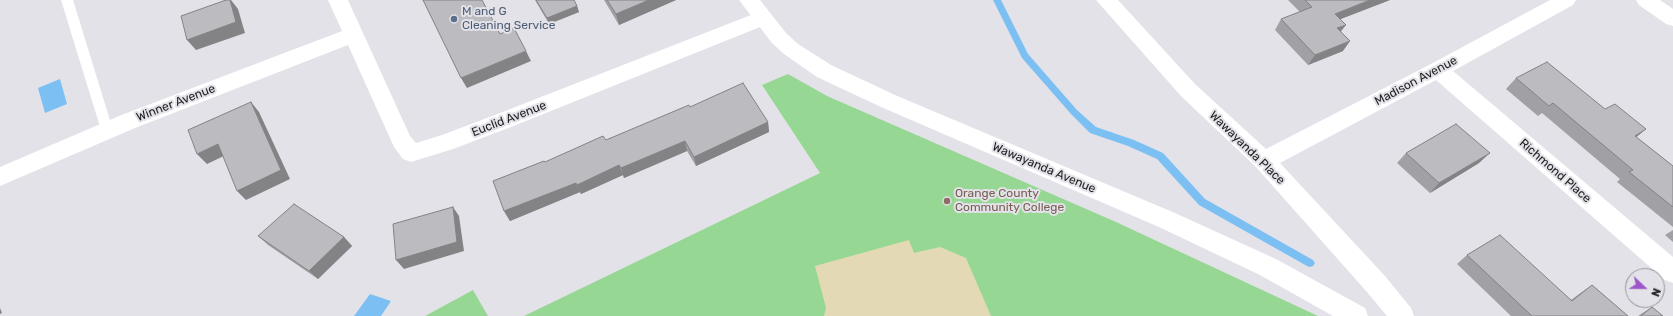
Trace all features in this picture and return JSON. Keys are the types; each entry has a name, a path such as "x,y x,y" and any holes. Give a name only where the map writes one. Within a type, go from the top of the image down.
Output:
{"street":[{"name":"Euclid Avenue","path":"338,0 402,141 411,153 445,143 503,121 763,18"},
{"name":"Wawayanda Avenue","path":"749,0 779,38 791,49 824,71 896,104 1167,220 1268,267 1356,316"},
{"name":"Wawayanda Place","path":"1106,0 1188,90 1264,161 1376,284 1402,316"},
{"name":"Madison Avenue","path":"1264,161 1438,70 1566,0"},
{"path":"1646,0 1673,19"},
{"name":"Winner Avenue","path":"0,177 107,130 354,35"},
{"name":"Richmond Place","path":"1438,70 1673,272"}],"lane":[{"path":"68,0 107,130"}],"green space":[{"name":"Orange County Community College","path":"788,74 827,96 1116,222 1318,316 524,316 820,173 762,85"},
{"path":"473,290 488,316 425,316"}],"sand":[{"path":"909,240 914,253 940,247 966,258 991,316 824,316 826,308 815,266"}],"water":[{"path":"60,79 67,104 45,113 38,88"},
{"path":"370,294 391,301 381,316 354,316"}],"building":[{"path":"226,0 230,0 236,22 187,40 181,16"},
{"path":"423,0 482,0 500,34 514,28 526,51 461,78"},
{"path":"536,0 574,0 577,6 547,18"},
{"path":"607,0 649,0 616,14"},
{"path":"1305,0 1370,0 1335,14 1346,25 1337,28 1350,41 1315,55 1281,19 1312,7"},
{"path":"1547,62 1605,109 1615,104 1646,129 1635,136 1673,166 1673,207 1629,172 1633,170 1553,103 1549,106 1516,78"},
{"path":"743,83 768,122 694,157 685,141 621,168 619,165 577,185 576,183 504,211 493,181 544,161 545,162 603,136 606,140 689,105 690,107"},
{"path":"251,102 281,170 237,191 218,144 197,154 188,130"},
{"path":"1456,124 1490,153 1439,183 1406,153"},
{"path":"294,204 344,237 309,271 258,236"},
{"path":"453,207 457,242 396,260 393,224"},
{"path":"1500,235 1572,301 1592,285 1628,316 1532,316 1467,255"},
{"path":"1651,308 1653,308 1663,316 1641,316"}],"waterway":[{"path":"997,0 1025,56 1074,112 1093,130 1131,143 1160,156 1202,202 1310,263"}],"place":[{"name":"M and G Cleaning Service","path":"454,19"},
{"name":"Orange County Community College","path":"947,201"}]}
